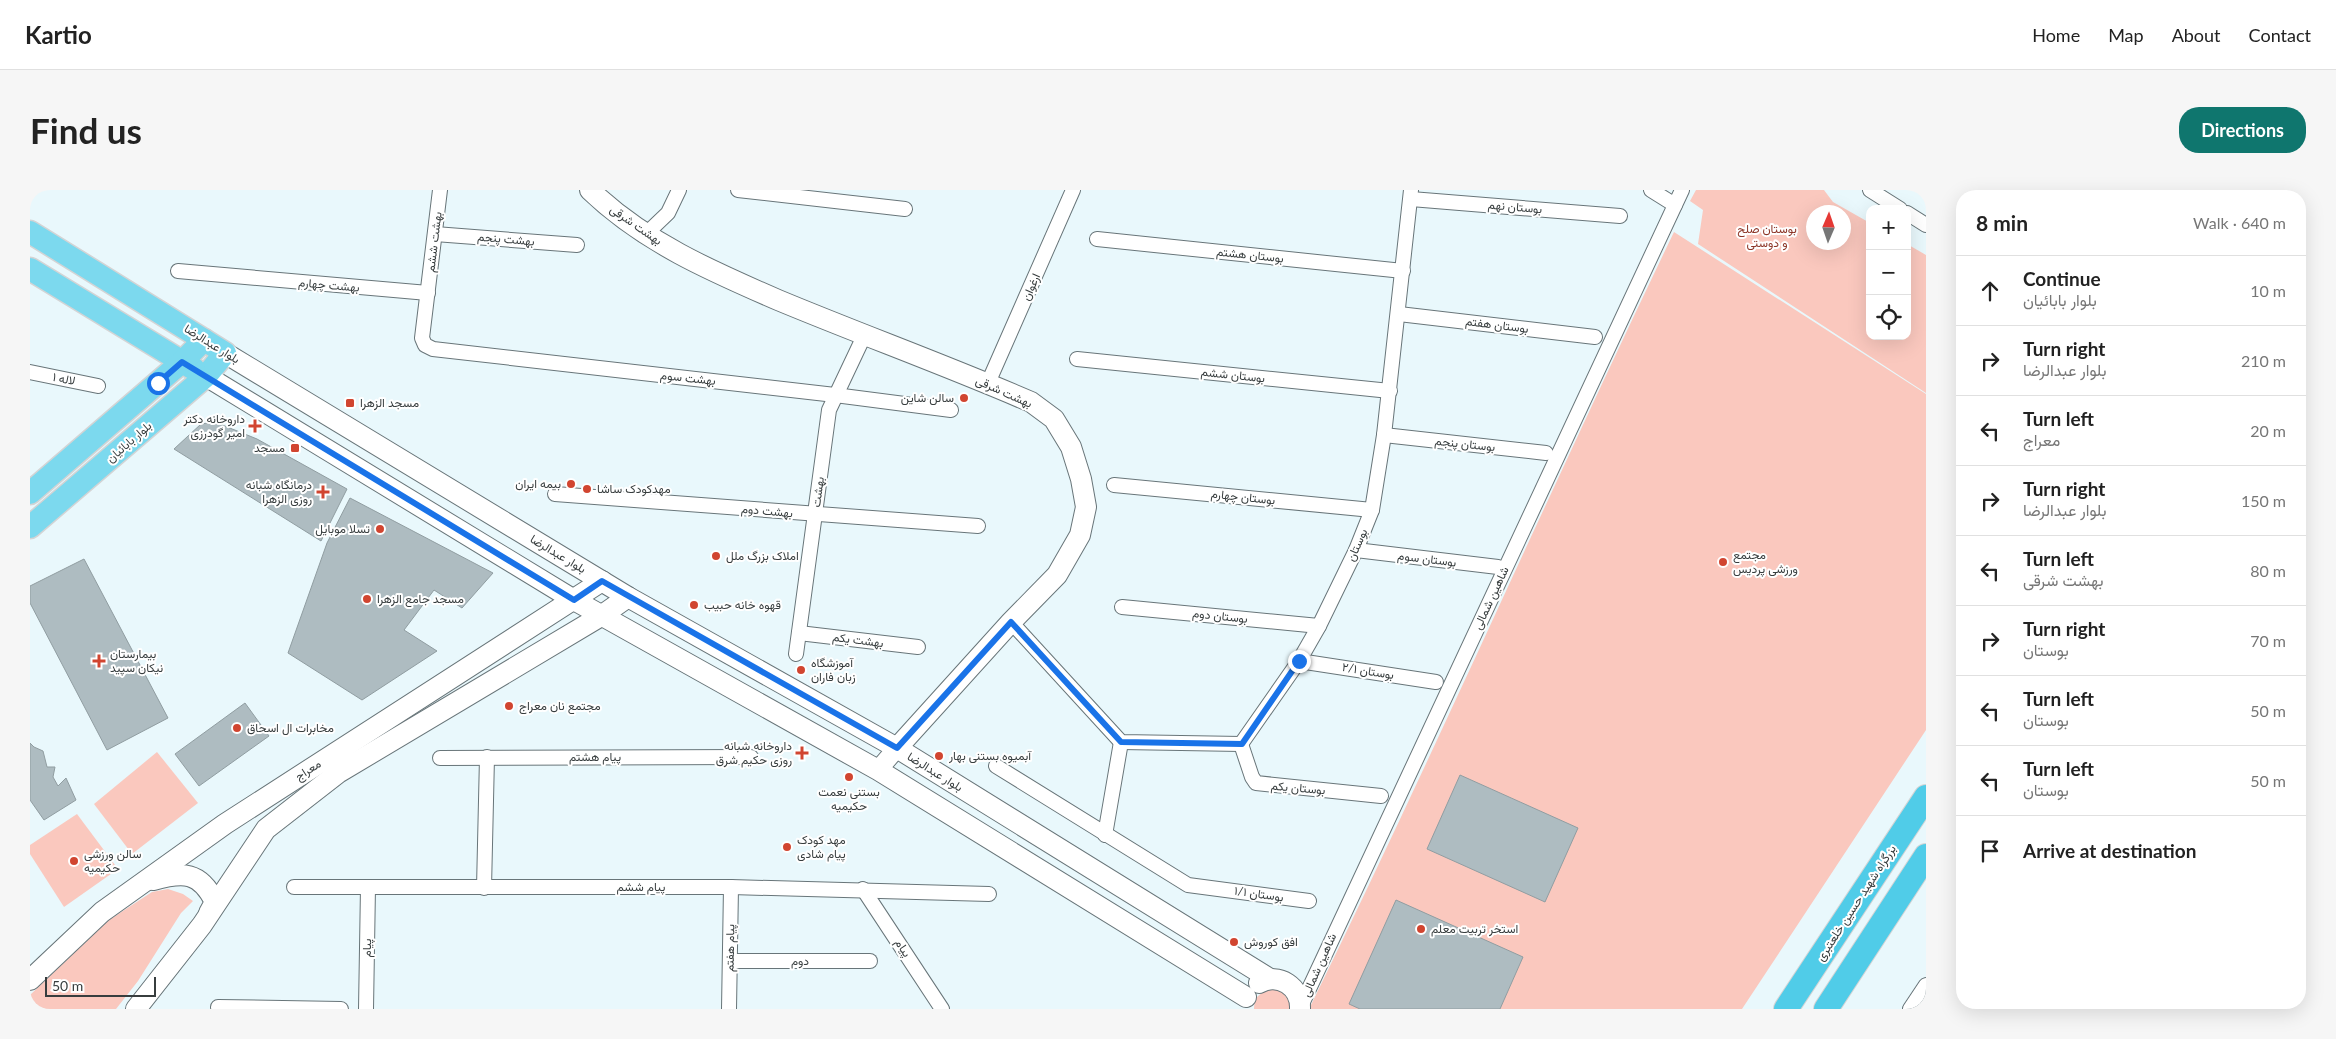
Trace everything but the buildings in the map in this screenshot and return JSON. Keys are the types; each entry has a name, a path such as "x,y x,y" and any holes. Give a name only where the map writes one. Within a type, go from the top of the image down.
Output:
{"highway":[{"name":"بزرگراه شهید حسین خلعتبری","path":"1786,1009 1926,797"},
{"path":"1826,1009 1926,856"}],"main road":[{"name":"بهشت شرقی","path":"590,190 645,235 705,268 864,336 1031,402 1054,419 1071,447 1081,479 1086,507 1080,535 1057,576 1011,622 897,748"},
{"name":"بلوار عبدالرضا","path":"30,232 224,353 628,597 897,748 1270,979 1288,983 1294,989 1300,1008"},
{"path":"30,270 601,616 878,770 1245,1003 1255,984 1270,979"},
{"path":"30,493 182,362 204,340"},
{"name":"بلوار بابائیان","path":"30,528 206,376 224,353"},
{"path":"158,383 176,401"},
{"name":"معراج","path":"30,980 102,912 225,824 602,581"},
{"name":"معراج","path":"136,1009 202,926 266,829 338,773 601,616 628,597"},
{"path":"145,882 175,874 194,877 208,888 215,902 202,926"}],"street":[{"name":"بهشت ششم","path":"428,294 440,190"},
{"path":"645,235 668,213 679,190"},
{"path":"738,190 906,209"},
{"name":"ارغوان","path":"988,384 1073,190"},
{"path":"1651,190 1675,205"},
{"name":"شاهین شمالی","path":"1300,1008 1682,190"},
{"path":"1870,190 1894,205"},
{"name":"بوستان نهم","path":"1411,194 1620,216"},
{"name":"بوستان","path":"1242,744 1299,661 1319,626 1356,550 1372,510 1390,391 1411,194"},
{"path":"1911,216 1926,225"},
{"name":"بهشت پنجم","path":"435,234 577,245"},
{"name":"بوستان هشتم","path":"1097,239 1404,271"},
{"name":"بهشت چهارم","path":"178,271 428,294"},
{"name":"بهشت سوم","path":"428,294 422,338 425,345 433,349 951,410"},
{"name":"بوستان هفتم","path":"1398,314 1595,337"},
{"name":"بهشت","path":"796,654 828,410 864,336"},
{"name":"بوستان ششم","path":"1077,359 1390,391"},
{"name":"لاله ۱","path":"30,372 98,386"},
{"name":"بوستان پنجم","path":"1384,435 1546,453"},
{"name":"بوستان چهارم","path":"1114,485 1372,510"},
{"name":"بهشت دوم","path":"555,494 978,526"},
{"name":"بوستان سوم","path":"1356,550 1498,567"},
{"name":"بوستان دوم","path":"1122,607 1319,626"},
{"path":"1011,622 1121,742 1242,744"},
{"name":"بهشت یکم","path":"799,633 918,647"},
{"name":"بوستان ۲/۱","path":"1299,661 1436,682"},
{"path":"1105,835 1121,742"},
{"name":"بوستان یکم","path":"1242,744 1252,777 1256,783 1381,796"},
{"path":"878,770 897,748"},
{"name":"پیام هشتم","path":"440,758 750,756"},
{"path":"484,888 487,758"},
{"name":"بوستان ۱/۱","path":"996,766 1188,885 1309,901"},
{"name":"پیام ششم","path":"294,887 732,887 863,889 989,894"},
{"name":"پیام","path":"366,1009 368,887"},
{"name":"پیام هفتم","path":"729,1009 732,887"},
{"name":"پیام","path":"863,889 942,1009"},
{"name":"دوم","path":"730,961 870,962"},
{"path":"1910,1009 1926,985"},
{"path":"218,1007 341,1009"}],"green space":[{"name":"بوستان صلح و دوستی","path":"1696,190 1824,190 1833,202 1838,205 1806,205 1806,250 1851,250 1851,212 1866,221 1866,340 1911,340 1911,246 1926,255 1926,393 1698,244 1703,210 1690,201"},
{"name":"مجتمع ورزشی پردیس","path":"1674,232 1926,394 1926,730 1742,1009 1309,1009 1402,815"},
{"path":"157,752 198,803 132,854 94,804"},
{"name":"سالن ورزشی حکیمیه","path":"77,814 118,869 64,907 30,854 30,845"},
{"path":"168,889 183,894 193,901 181,913 138,981 116,1009 30,1009 30,995 109,920 152,892"},
{"path":"1276,989 1287,996 1291,1009 1254,1009 1254,1004 1260,994"}],"place":[{"name":"سالن شاین","path":"964,398"},
{"name":"مسجد الزهرا","path":"350,403"},
{"name":"داروخانه دکتر امیر گودرزی","path":"255,426"},
{"name":"مسجد","path":"295,448"},
{"name":"بیمه ایران","path":"571,484"},
{"name":"مهدکودک ساشا","path":"587,489"},
{"name":"درمانگاه شبانه روزی الزهرا","path":"323,492"},
{"name":"تسلا موبایل","path":"380,529"},
{"name":"املاک بزرگ ملل","path":"716,556"},
{"name":"مجتمع ورزشی پردیس","path":"1723,562"},
{"name":"مسجد جامع الزهرا","path":"367,599"},
{"name":"قهوه خانه حبیب","path":"694,605"},
{"name":"بیمارستان نیکان سپید","path":"99,661"},
{"name":"آموزشگاه زبان فاران","path":"801,670"},
{"name":"مجتمع نان معراج","path":"509,706"},
{"name":"مخابرات ال اسحاق","path":"237,728"},
{"name":"داروخانه شبانه روزی حکیم شرق","path":"802,753"},
{"name":"آبمیوه بستنی بهار","path":"939,756"},
{"name":"بستنی نعمت حکیمیه","path":"849,777"},
{"name":"مهد کودک پیام شادی","path":"787,847"},
{"name":"سالن ورزشی حکیمیه","path":"74,861"},
{"name":"استخر تربیت معلم","path":"1421,929"},
{"name":"افق کوروش","path":"1234,942"}],"route":[{"path":"158,383 182,362 574,600 602,581 897,748 1011,622 1121,742 1242,744 1299,661"}]}
